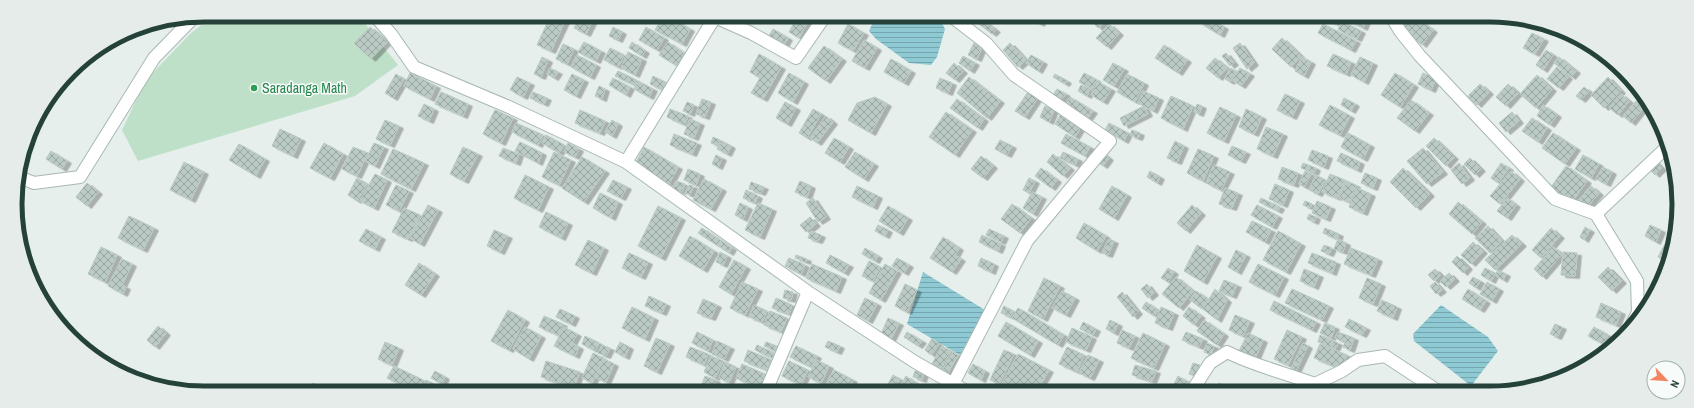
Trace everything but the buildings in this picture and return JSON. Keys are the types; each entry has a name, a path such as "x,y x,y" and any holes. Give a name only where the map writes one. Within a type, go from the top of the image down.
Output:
{"street":[{"path":"381,22 392,34 414,67 509,107 626,162 808,292 915,362 957,386"},
{"path":"626,162 712,22"},
{"path":"726,22 751,33 796,58 821,22"},
{"path":"953,384 1027,240 1110,141 1014,75 986,43 960,22"},
{"path":"1395,22 1420,56 1555,199 1596,214 1637,281 1638,309"},
{"path":"24,179 34,183 80,178 154,58 189,23"},
{"path":"1596,214 1664,150"},
{"path":"768,386 808,292"},
{"path":"1195,386 1210,363 1227,352 1249,363 1285,373 1315,384 1342,371 1358,360 1386,356 1431,386"}],"green space":[{"name":"Saradanga Math","path":"205,22 364,22 398,65 355,96 138,161 122,130 146,80 190,34"}],"water":[{"path":"873,22 941,22 945,29 937,57 931,65 909,63 876,39 869,31"},
{"path":"923,272 985,310 960,355 907,324"},
{"path":"1441,305 1488,337 1498,351 1471,386 1414,341 1413,334"}],"place":[{"name":"Saradanga Math","path":"254,88"}]}
